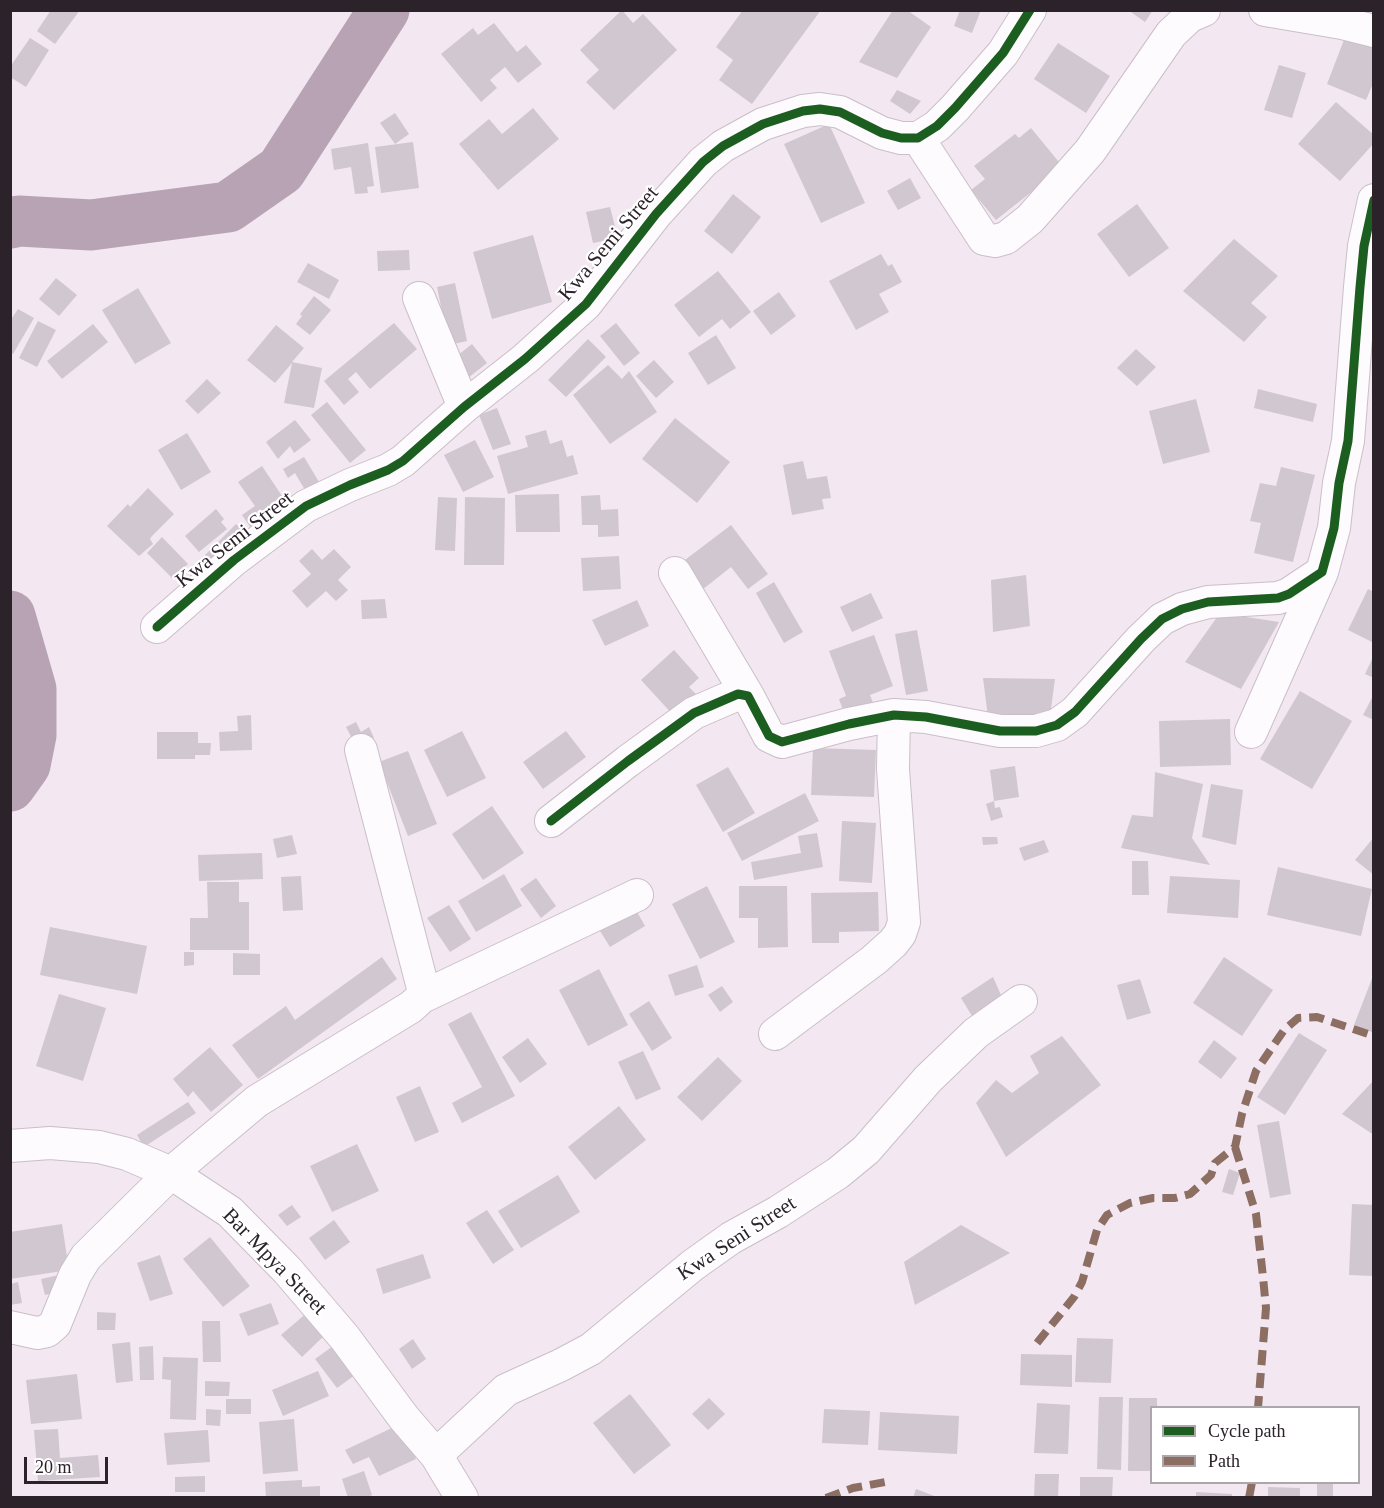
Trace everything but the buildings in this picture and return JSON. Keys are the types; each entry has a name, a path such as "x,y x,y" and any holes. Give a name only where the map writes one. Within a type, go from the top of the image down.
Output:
{"street":[{"path":"1030,10 1003,53 955,108 937,126 918,138 984,239 995,241 1006,238 1030,219 1090,151 1170,34 1190,16 1204,10"},
{"path":"1265,10 1342,23 1374,31"},
{"name":"Kwa Semi Street","path":"157,627 273,529 326,495 388,470 403,461 464,407 525,359 586,304 656,214 703,162 723,146 763,124 803,111 820,109 840,112 882,133 901,138 918,138"},
{"path":"1251,732 1322,572 1334,528 1339,483 1348,441 1364,246 1374,200"},
{"path":"419,298 464,407"},
{"path":"675,573 769,736 782,742 894,715 926,717 1008,732 1036,731 1057,725 1076,712 1141,639 1162,620 1182,609 1208,602 1278,598 1289,594 1322,572"},
{"path":"551,821 694,713 738,694 748,696"},
{"path":"775,1034 874,960 900,934 903,922 893,769 894,715"},
{"path":"361,750 423,988 422,997"},
{"path":"10,1327 37,1333 47,1331 55,1324 75,1275 86,1257 171,1173 257,1101 411,1007 422,997 637,895"},
{"name":"Kwa Seni Street","path":"436,1455 506,1390 591,1349 693,1265 731,1238 778,1212 838,1173 866,1150 928,1079 968,1041 1021,1001"},
{"name":"Bar Mpya Street","path":"10,1146 50,1143 99,1147 127,1154 171,1173 230,1212 286,1270 345,1338 404,1418 436,1455 462,1497"}],"waterway":[{"path":"10,223 19,221 91,225 228,207 281,170 384,10"},
{"path":"10,616 31,689 31,735 25,765 10,786"}],"marked path":[{"path":"1037,1343 1074,1297 1082,1282 1097,1230 1107,1215 1130,1203 1190,1194 1211,1175 1215,1163 1235,1147 1242,1114 1256,1071 1284,1030 1298,1018 1317,1017 1374,1036"},
{"path":"1235,1147 1256,1214 1266,1308 1258,1406"},
{"path":"826,1498 853,1488 891,1481"},
{"path":"1249,1498 1252,1484"}],"cycle path":[{"path":"157,627 234,560 306,506 388,470 403,461 464,407 525,359 586,304 656,214 703,162 723,146 763,124 803,111 820,109 840,112 882,133 901,138 918,138 937,126 955,108 1003,53 1030,10"},
{"path":"551,821 694,713 738,694 748,696 769,736 782,742 894,715 926,717 1000,731 1036,731 1057,725 1075,712 1162,619 1182,609 1208,602 1278,598 1289,594 1322,572 1334,528 1339,483 1348,441 1364,246 1374,200"}]}
